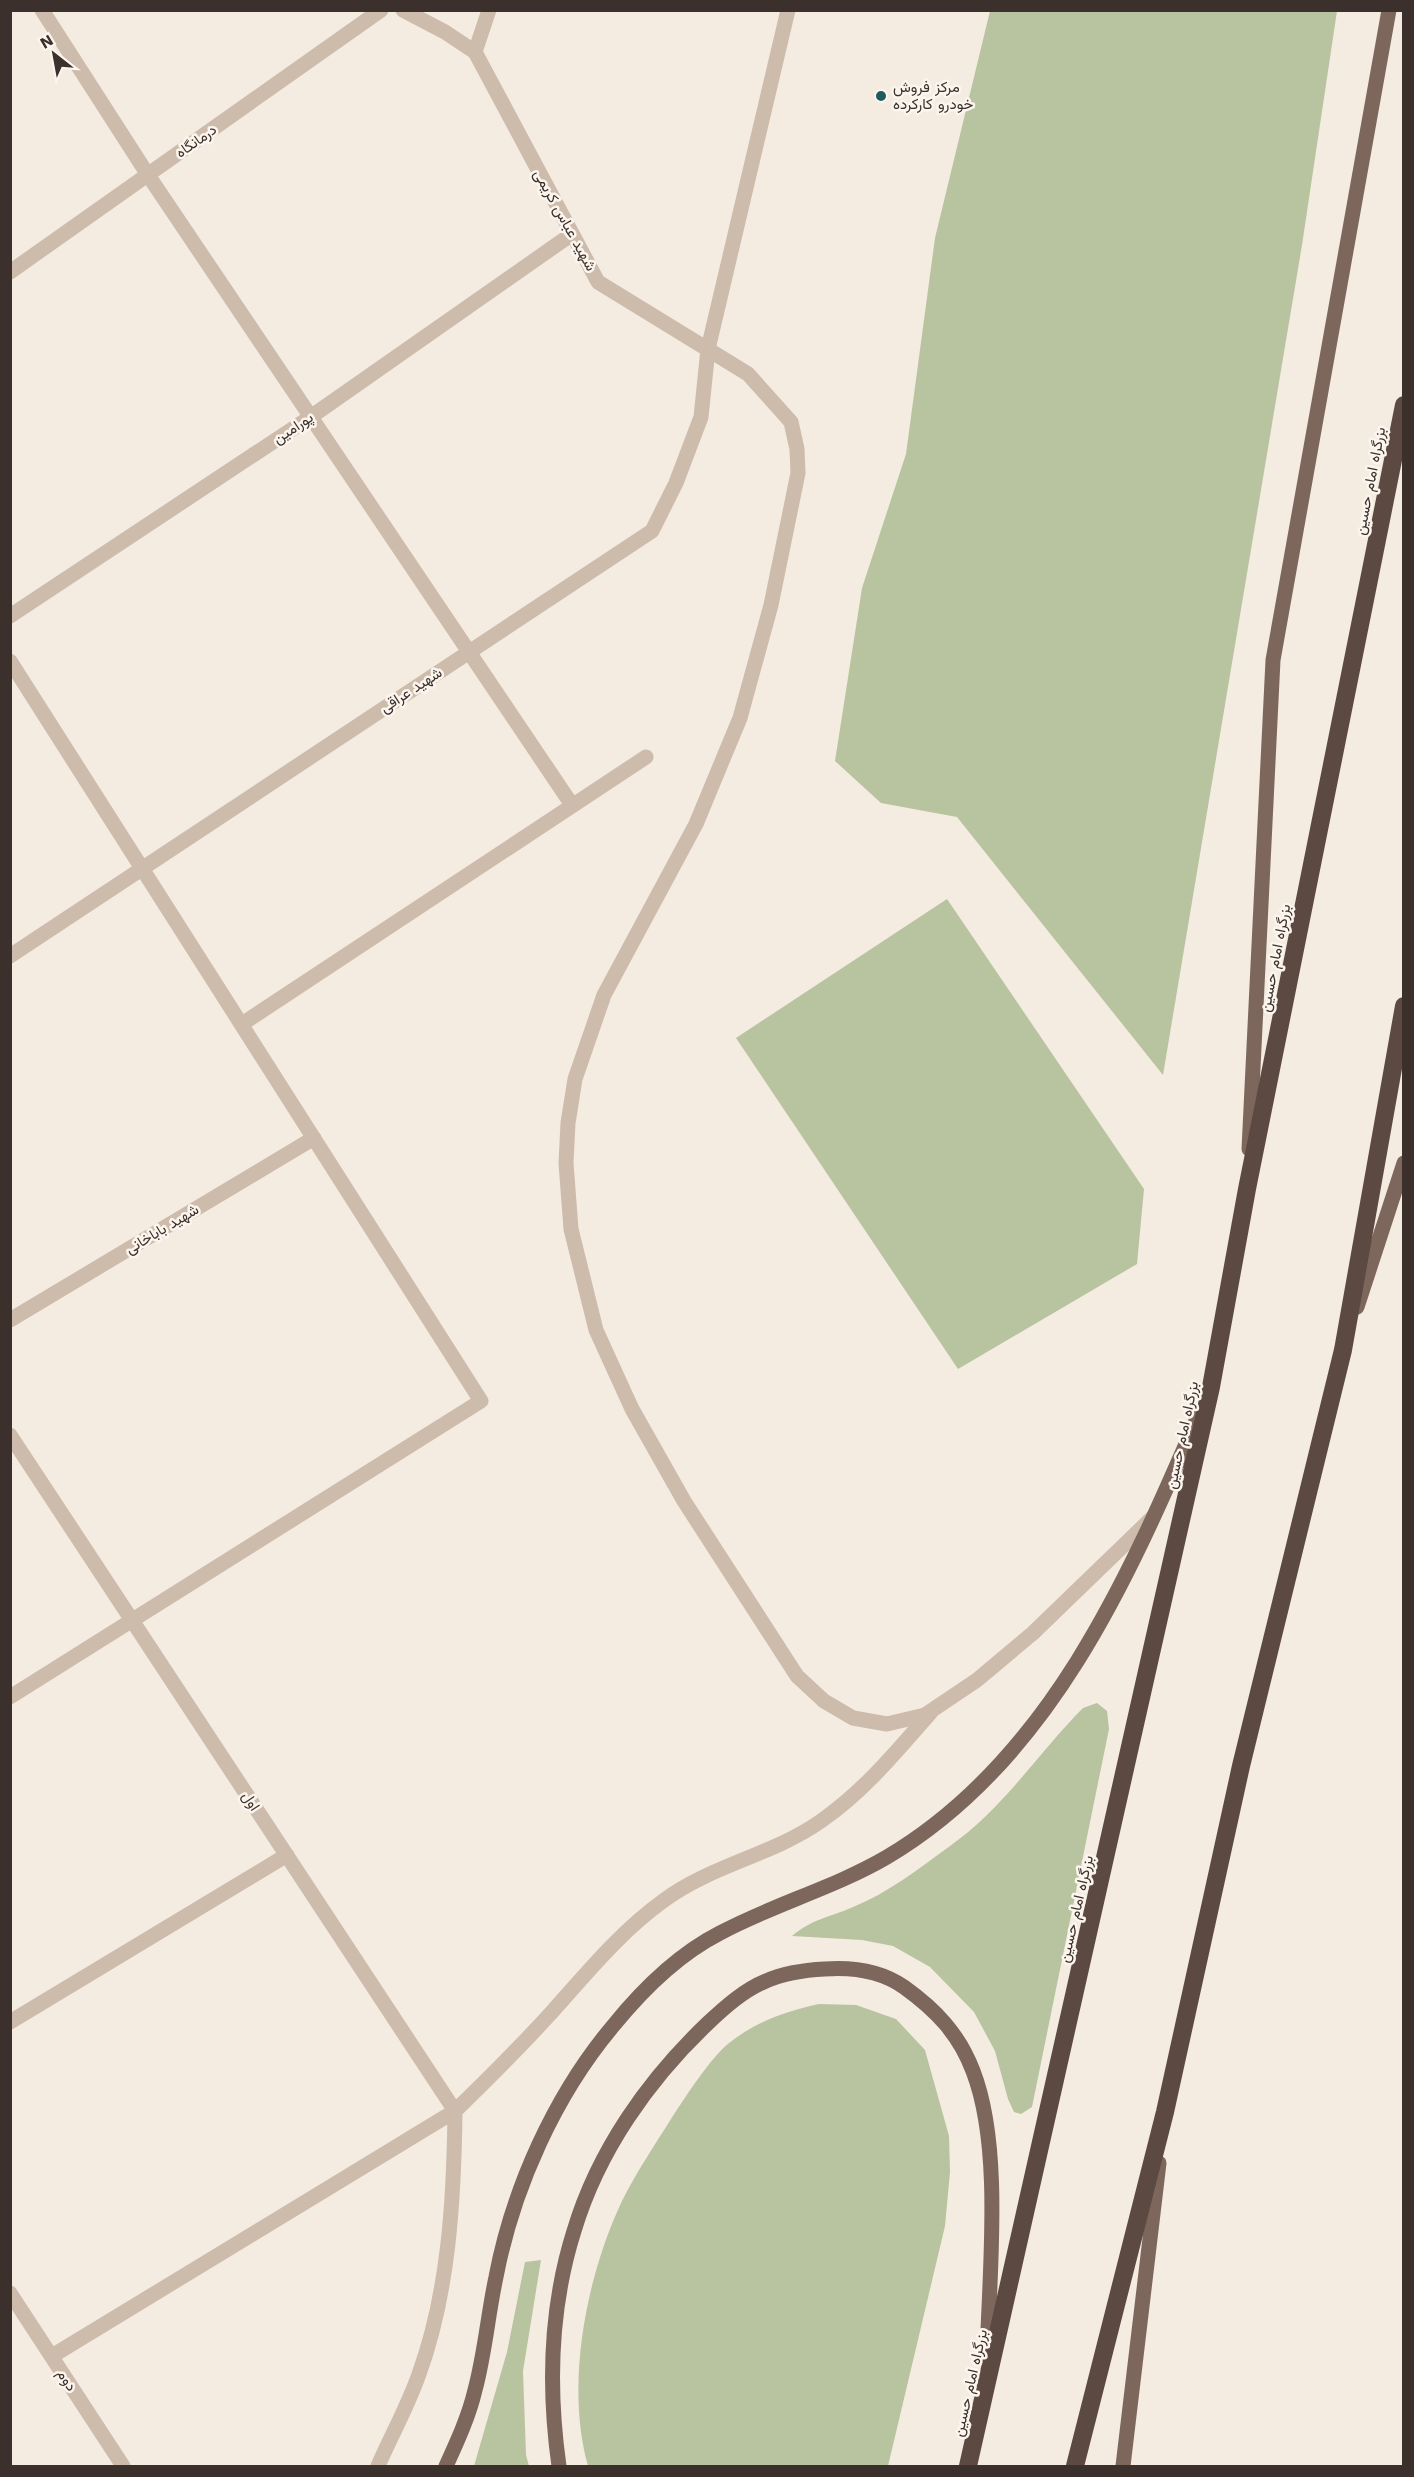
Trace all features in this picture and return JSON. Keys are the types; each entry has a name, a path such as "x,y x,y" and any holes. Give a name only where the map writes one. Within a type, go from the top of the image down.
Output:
{"highway":[{"name":"بزرگراه امام حسین","path":"968,2466 1211,1387 1247,1189 1404,405"},
{"path":"1075,2466 1165,2112 1241,1766 1343,1350 1404,1006"}],"main road":[{"path":"1247,1189 1273,660 1389,10"},
{"path":"1343,1350 1404,1163"},
{"path":"446,2466 475,2391 496,2273 514,2210 539,2147 572,2085 609,2030 639,1995 676,1961 720,1932 836,1883 886,1857 943,1818 980,1787 1028,1734 1076,1665 1156,1514 1211,1387"},
{"path":"559,2466 552,2417 556,2307 574,2230 597,2173 631,2111 674,2055 728,2004 765,1981 807,1970 847,1968 890,1978 924,2002 946,2022 963,2046 974,2073 983,2107 988,2141 991,2194 986,2394"},
{"path":"1123,2466 1165,2112"}],"street":[{"path":"42,10 148,175 572,805"},
{"name":"درمانگاه","path":"10,272 381,10"},
{"name":"شهید عباس کریمی","path":"403,10 445,32 475,52 598,282 748,374 791,422 797,449 798,473 771,605 740,718 696,824 604,995 575,1079 568,1123 566,1163 571,1229 596,1330 632,1409 684,1501 767,1633 798,1676 824,1701 853,1719 887,1724 925,1715 933,1709"},
{"path":"475,52 489,10"},
{"name":"شهید عراقی","path":"10,956 652,531 676,483 701,417 708,349 788,10"},
{"name":"پورامین","path":"10,616 312,416 572,234"},
{"path":"10,661 481,1401 10,1697"},
{"path":"242,1024 646,757"},
{"name":"شهید باباخانی","path":"10,1320 314,1138"},
{"name":"اول","path":"10,1435 455,2111"},
{"path":"52,2356 455,2111 508,2059 626,1932 655,1907 694,1881 780,1844 821,1822 880,1771 933,1709 977,1680 1033,1633 1156,1514"},
{"path":"10,2022 287,1855"},
{"path":"378,2466 419,2374 439,2302 454,2178 455,2111"},
{"name":"دوم","path":"10,2293 123,2466"}],"green space":[{"path":"990,11 1337,11 1302,245 1163,1075 957,817 881,803 835,761 862,588 906,454 935,238"},
{"path":"947,899 1144,1189 1137,1264 958,1369 736,1038"},
{"path":"1097,1703 1107,1711 1109,1729 1032,2107 1021,2114 1014,2112 1008,2099 995,2051 974,2012 930,1967 893,1946 862,1940 792,1936 814,1922 879,1895 950,1846 1004,1798 1083,1708"},
{"path":"819,2004 856,2005 896,2019 925,2050 949,2136 950,2172 945,2226 888,2466 588,2466 581,2434 579,2401 579,2367 583,2332 598,2263 622,2201 683,2101 722,2049 739,2035 761,2023 794,2010"},
{"path":"541,2260 523,2371 526,2455 529,2466 474,2466 507,2352 525,2262"}],"place":[{"name":"مرکز فروش خودرو کارکرده","path":"881,96"}]}
